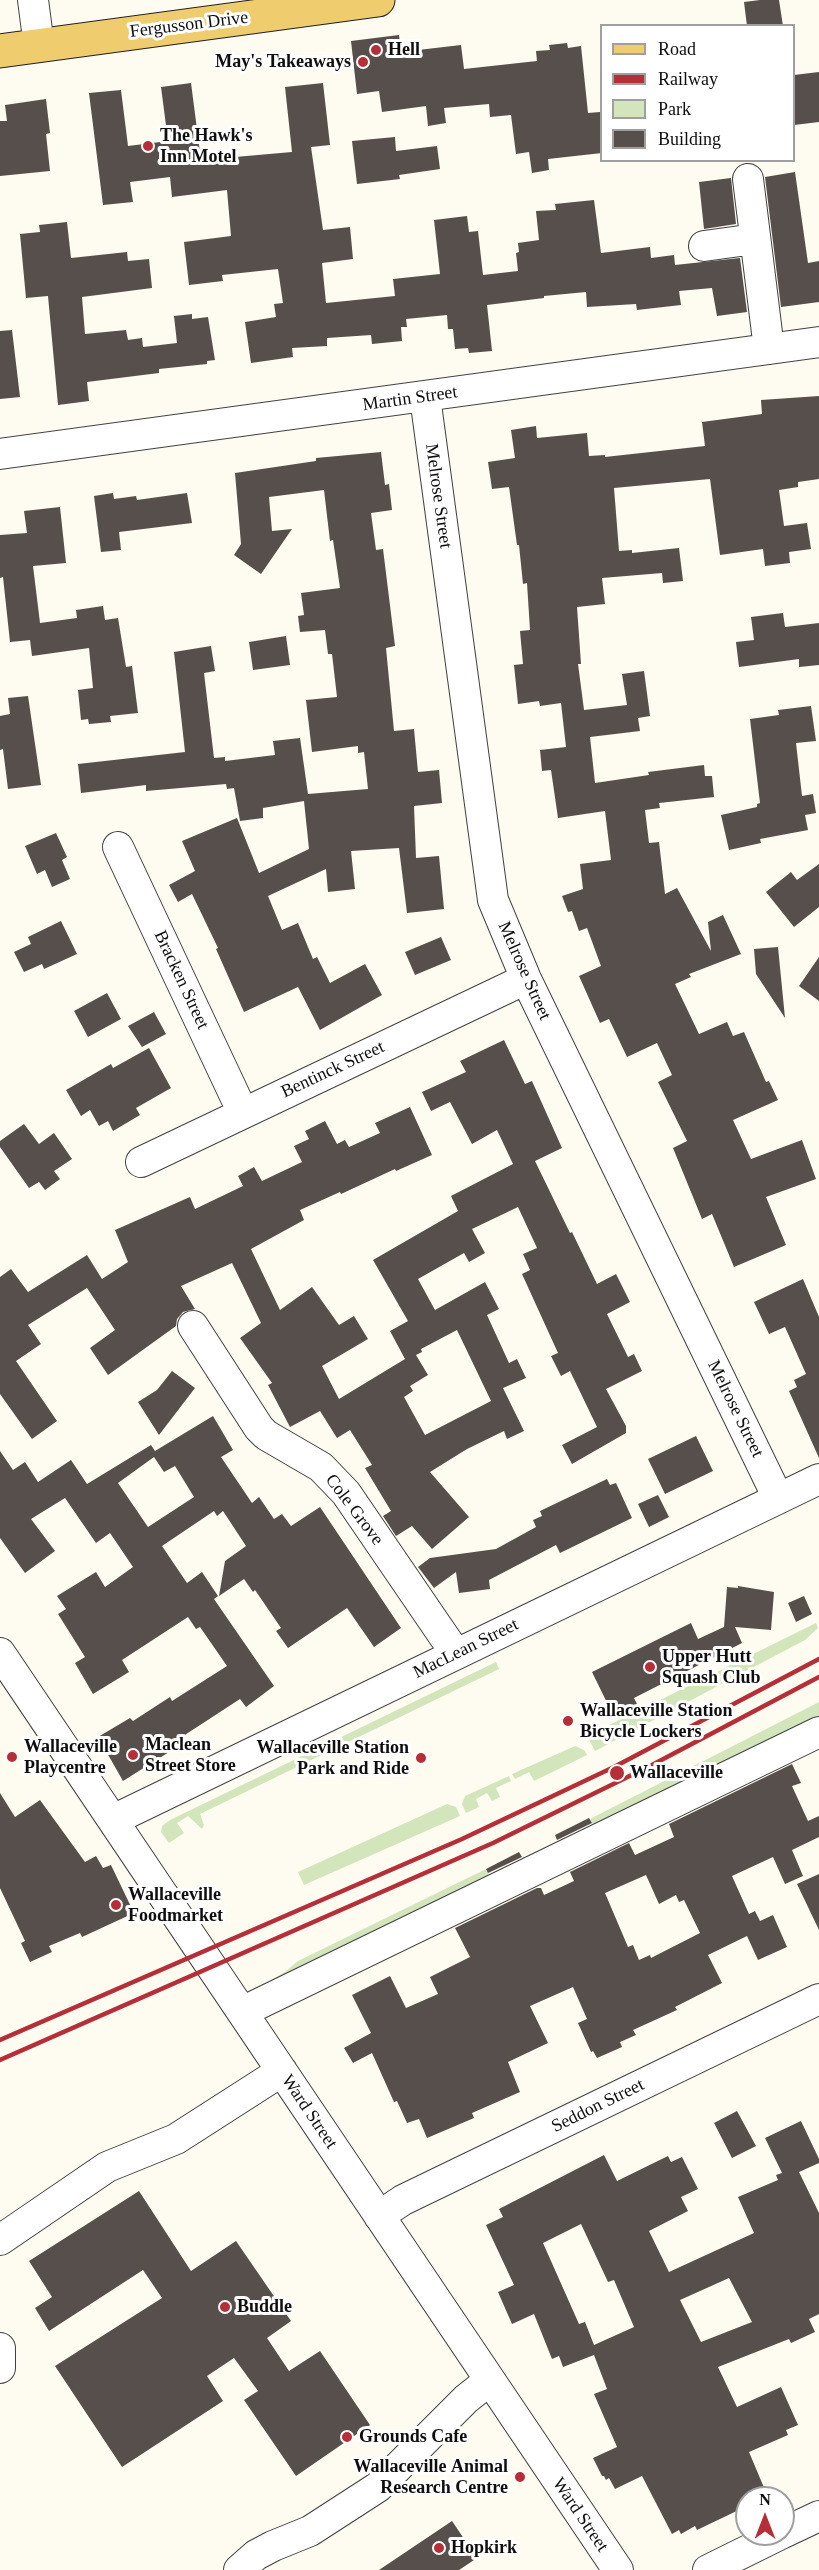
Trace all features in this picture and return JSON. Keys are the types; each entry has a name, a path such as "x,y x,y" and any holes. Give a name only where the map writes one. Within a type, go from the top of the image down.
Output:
{"main road":[{"name":"Fergusson Drive","path":"0,51 378,0"}],"street":[{"path":"33,0 39,46"},
{"path":"748,178 770,349"},
{"path":"704,246 755,239"},
{"name":"Martin Street","path":"0,454 819,342"},
{"name":"Melrose Street","path":"425,397 493,900 526,979 778,1498"},
{"name":"Bracken Street","path":"118,847 243,1113"},
{"name":"Bentinck Street","path":"141,1162 526,979"},
{"name":"Cole Grove","path":"194,1326 259,1428 266,1435 321,1467 346,1493 456,1654"},
{"name":"MacLean Street","path":"113,1820 819,1479"},
{"name":"Ward Street","path":"0,1653 618,2570"},
{"path":"242,2012 819,1732"},
{"name":"Seddon Street","path":"379,2216 403,2200 819,1999"},
{"path":"0,2240 94,2164 177,2139 282,2071"},
{"path":"0,2348 0,2368"},
{"path":"239,2570 256,2555 310,2531 378,2487 466,2399 490,2380"},
{"path":"795,2528 819,2516"},
{"path":"708,2570 757,2546"}],"green space":[{"path":"816,1623 818,1628 805,1640 595,1751 587,1736"},
{"path":"496,1662 499,1669 200,1814 204,1825 202,1829 188,1816 177,1823 184,1833 169,1843 161,1832 162,1826 170,1820"},
{"path":"819,1702 819,1724 276,1988 271,1980 298,1961 486,1869 490,1878 595,1828 590,1819"},
{"path":"575,1746 584,1750 587,1755 534,1781 529,1772 515,1779 512,1774"},
{"path":"509,1776 511,1781 496,1788 500,1797 492,1801 487,1793 476,1799 479,1807 466,1813 462,1804 465,1796"},
{"path":"447,1804 456,1807 460,1816 304,1885 298,1872"}],"building":[{"path":"779,0 783,24 747,24 744,2"},
{"path":"399,35 401,52 461,45 464,69 537,61 536,51 550,50 549,45 567,43 568,48 581,46 588,113 600,112 600,153 548,159 549,170 532,173 529,152 516,154 511,115 490,117 489,104 444,108 446,123 428,126 426,106 382,112 379,91 357,94 351,41"},
{"path":"819,72 819,122 795,125 795,75"},
{"path":"191,83 201,160 292,152 285,87 323,83 330,145 311,147 323,230 350,227 353,259 322,263 326,303 395,296 393,279 440,274 434,220 467,216 469,232 478,231 483,275 518,271 516,253 519,252 518,243 539,240 536,211 556,210 555,204 594,200 601,253 650,247 651,258 674,255 675,265 740,258 747,312 717,316 712,288 679,291 681,305 637,310 636,304 587,307 586,292 544,296 544,298 487,305 492,351 469,353 468,348 455,349 453,329 448,329 447,315 406,319 407,327 401,327 402,341 372,344 371,335 327,338 327,346 292,348 293,357 251,363 245,322 276,317 274,304 283,303 278,269 222,275 223,281 189,285 184,242 231,236 227,190 172,197 170,177 130,182 133,202 103,205 89,93 121,90 128,146 168,141 161,87"},
{"path":"46,99 50,133 46,134 50,171 0,176 0,121 7,121 5,105"},
{"path":"395,137 396,151 437,146 440,169 399,175 400,179 357,184 352,141"},
{"path":"795,172 808,263 819,261 819,302 781,307 765,177"},
{"path":"731,178 736,224 704,229 699,182"},
{"path":"67,222 71,258 127,252 128,261 149,259 152,288 82,297 85,334 126,330 128,340 142,338 143,347 177,343 174,316 192,314 192,319 208,317 215,360 207,361 207,364 159,369 159,373 87,382 89,401 58,405 48,296 26,298 20,234 40,232 39,225"},
{"path":"12,330 20,397 0,399 0,331"},
{"path":"819,396 819,479 798,482 798,487 779,490 784,526 807,523 811,549 789,552 790,563 765,566 763,549 720,555 710,479 614,488 619,551 632,550 632,553 679,548 683,581 663,583 662,573 602,578 605,604 577,607 581,664 578,664 584,710 627,705 622,674 644,671 650,716 638,718 640,731 590,737 595,783 649,775 648,772 704,765 705,776 712,776 714,797 659,803 660,808 645,810 649,843 659,842 665,894 677,888 711,951 708,922 723,915 741,954 689,974 691,977 675,984 699,1034 727,1022 733,1036 744,1032 766,1082 769,1081 778,1100 733,1120 751,1159 802,1140 816,1179 766,1197 786,1245 734,1267 712,1214 702,1219 673,1148 687,1141 658,1082 672,1075 657,1043 627,1057 609,1019 600,1023 579,976 601,966 587,928 579,931 572,911 568,912 562,896 583,889 580,864 611,860 605,811 558,818 551,770 542,771 540,750 566,747 561,703 540,706 539,701 518,704 514,665 523,664 520,631 530,630 527,583 523,584 509,487 492,489 488,462 515,458 511,430 536,426 537,438 587,433 589,456 605,455 605,457 705,446 702,422 762,414 761,400"},
{"path":"381,452 385,485 389,484 392,510 371,513 376,550 383,549 395,646 386,648 394,731 414,729 418,772 439,770 442,803 414,806 416,858 439,856 444,909 407,913 399,848 351,851 355,889 328,892 326,869 268,896 282,930 298,923 313,959 317,957 330,983 365,964 382,995 320,1030 298,987 244,1012 216,949 218,948 192,894 178,902 169,885 195,871 182,841 237,818 259,873 309,849 304,801 263,808 263,818 240,821 234,788 227,789 226,784 146,791 146,785 81,793 78,764 185,752 174,652 211,646 215,671 204,673 214,758 225,757 225,761 275,755 273,741 300,738 308,794 368,789 364,752 358,753 358,746 312,752 306,700 337,697 332,654 328,654 325,630 300,632 298,616 304,615 301,593 340,588 333,540 330,541 324,490 269,497 272,531 292,529 261,574 234,555 241,544 235,473 316,461 316,458"},
{"path":"113,493 114,499 136,496 137,500 187,493 192,523 119,532 121,550 101,552 94,496"},
{"path":"60,507 66,563 33,566 40,623 77,618 76,610 103,606 105,620 118,618 126,667 132,666 138,713 110,716 111,722 89,724 88,719 81,720 78,690 93,688 89,648 32,656 30,640 10,642 3,577 0,578 0,535 27,533 24,511"},
{"path":"783,613 785,627 819,623 819,665 799,667 799,659 739,667 736,642 754,640 751,617"},
{"path":"286,636 290,665 253,670 249,642"},
{"path":"28,696 41,785 8,789 3,749 0,750 0,716 10,714 8,698"},
{"path":"811,706 816,741 796,743 802,796 813,794 816,813 805,815 808,830 760,839 761,843 729,850 721,815 757,807 760,803 750,719 779,715 778,710"},
{"path":"56,833 67,857 62,860 70,879 52,887 45,870 37,874 25,846"},
{"path":"819,864 819,907 794,927 766,892 791,872 797,880"},
{"path":"61,921 77,954 44,969 42,964 24,972 14,952 31,944 28,937"},
{"path":"441,937 451,960 415,975 405,952"},
{"path":"778,947 785,1018 756,974 754,949"},
{"path":"819,957 819,1001 799,986"},
{"path":"107,993 121,1019 88,1037 74,1011"},
{"path":"154,1012 166,1034 142,1047 128,1026"},
{"path":"504,1040 525,1084 532,1081 562,1148 535,1161 597,1284 616,1274 630,1302 607,1314 628,1357 634,1354 642,1371 606,1389 626,1426 626,1433 572,1464 562,1445 597,1427 570,1371 561,1376 551,1356 558,1353 522,1274 530,1270 523,1254 537,1248 518,1207 472,1229 485,1253 469,1262 464,1253 418,1279 435,1310 485,1282 499,1309 487,1315 509,1363 517,1359 526,1378 503,1388 524,1431 507,1439 504,1431 467,1449 430,1472 469,1517 432,1549 412,1526 396,1536 383,1516 391,1511 365,1468 372,1465 350,1430 337,1438 320,1411 290,1427 268,1385 272,1383 240,1338 261,1323 232,1263 181,1286 195,1309 183,1312 177,1319 176,1326 108,1375 90,1348 115,1330 87,1288 28,1325 41,1344 16,1361 57,1421 32,1439 0,1394 0,1277 11,1269 28,1292 87,1255 102,1279 128,1262 115,1230 190,1197 195,1209 243,1186 238,1176 254,1167 262,1181 302,1162 294,1146 309,1139 305,1131 325,1121 337,1144 345,1140 349,1147 380,1133 375,1123 410,1107 432,1155 300,1210 304,1220 251,1249 280,1310 312,1287 339,1325 354,1316 368,1339 322,1366 339,1399 405,1359 390,1331 408,1321 373,1260 458,1211 451,1196 513,1164 497,1130 472,1144 450,1102 431,1111 422,1092 466,1072 460,1061","holes":["457,1330 491,1401 425,1435 404,1397 413,1391 410,1386 428,1375 416,1355 422,1352 421,1349"]},
{"path":"149,1048 171,1088 136,1108 140,1115 113,1131 108,1121 99,1126 90,1110 81,1116 66,1090 111,1064 113,1068"},
{"path":"24,1124 39,1144 54,1133 72,1159 54,1171 60,1179 45,1190 39,1182 29,1188 0,1147 0,1141"},
{"path":"803,1279 819,1317 819,1458 789,1391 797,1387 794,1380 806,1374 785,1327 769,1334 754,1302"},
{"path":"172,1371 195,1388 159,1435 138,1402 157,1390"},
{"path":"213,1416 233,1450 221,1457 252,1503 259,1497 274,1519 282,1514 291,1526 320,1507 401,1628 374,1647 347,1608 288,1648 276,1631 281,1628 255,1590 253,1592 244,1579 219,1596 225,1561 246,1546 223,1511 217,1516 214,1511 162,1546 187,1583 202,1572 218,1596 214,1599 274,1686 246,1707 240,1699 174,1742 177,1747 123,1781 98,1737 130,1718 133,1721 170,1697 172,1701 227,1666 200,1627 196,1629 188,1617 122,1660 129,1672 93,1694 75,1663 85,1657 58,1614 66,1609 57,1596 96,1572 105,1587 133,1567 110,1533 96,1543 65,1498 31,1519 55,1551 25,1573 0,1538 0,1451 13,1470 25,1462 38,1482 71,1460 87,1484 151,1445 155,1451","holes":["154,1457 164,1472 175,1466 194,1497 148,1527 118,1483"]},
{"path":"696,1436 713,1471 665,1494 648,1459"},
{"path":"607,1479 610,1485 616,1483 632,1518 560,1553 556,1545 489,1580 490,1589 459,1593 456,1572 434,1588 418,1567 430,1558 496,1549 536,1527 533,1520 542,1516 540,1511"},
{"path":"658,1495 669,1517 649,1527 638,1504"},
{"name":"Upper Hutt Squash Club","path":"738,1586 774,1592 771,1630 735,1627 742,1643 634,1698 639,1708 615,1719 592,1672 691,1623 698,1639 724,1627 727,1587 738,1588"},
{"path":"804,1596 812,1614 796,1622 788,1603"},
{"path":"792,1764 801,1783 792,1786 808,1821 819,1816 819,1837 792,1850 803,1876 785,1884 773,1857 732,1876 749,1914 755,1911 760,1921 773,1915 787,1947 758,1960 747,1936 708,1955 722,1983 675,2007 677,2010 633,2030 636,2035 620,2042 622,2047 597,2058 593,2051 591,2052 578,2023 587,2019 573,1987 530,2006 548,2043 508,2062 520,2092 472,2113 474,2118 427,2138 419,2119 407,2123 397,2101 394,2102 372,2053 353,2063 344,2048 371,2033 352,1995 390,1976 406,2008 438,1994 430,1977 470,1957 455,1928 537,1888 541,1888 544,1895 574,1881 570,1872 629,1843 635,1855 674,1837 669,1824","holes":["646,1875 659,1904 676,1895 679,1902 684,1900 700,1933 651,1958 650,1955 639,1960 633,1945 628,1947 605,1893"]},
{"path":"0,1793 15,1817 40,1800 85,1862 96,1856 103,1868 111,1865 134,1913 82,1937 80,1933 49,1946 52,1952 30,1962 21,1943 25,1941 0,1888"},
{"path":"589,1818 592,1823 557,1840 555,1835"},
{"path":"519,1852 522,1857 488,1873 486,1869"},
{"path":"819,1874 819,1930 797,1884"},
{"path":"737,2111 756,2146 732,2158 714,2123"},
{"path":"801,2121 819,2159 819,2163 799,2172 819,2213 819,2314 809,2319 815,2332 791,2343 789,2339 718,2367 737,2407 781,2387 798,2425 786,2430 788,2435 749,2452 763,2486 735,2486 735,2512 697,2530 695,2526 681,2534 679,2530 672,2534 642,2476 615,2489 609,2478 606,2480 602,2476 593,2458 617,2447 594,2394 607,2389 594,2355 563,2367 559,2356 552,2359 534,2314 512,2324 498,2292 514,2285 486,2225 503,2217 499,2209 604,2155 617,2181 668,2156 671,2162 682,2157 698,2189 681,2197 688,2211 649,2231 669,2272 754,2233 738,2197 778,2180 776,2175 782,2173 765,2138","holes":["581,2224 608,2282 614,2280 634,2327 594,2345 585,2322 579,2324 543,2243","729,2278 752,2322 701,2342 680,2300"]},
{"path":"139,2191 191,2271 236,2241 291,2321 267,2338 289,2371 320,2351 370,2425 296,2476 244,2400 258,2391 234,2358 207,2376 223,2401 122,2467 55,2366 162,2298 143,2270 49,2331 35,2308 52,2297 29,2261"},
{"name":"Hopkirk","path":"452,2521 477,2558 459,2570 379,2570"}],"railway":[{"path":"0,2040 462,1839 614,1767 819,1659"},
{"path":"0,2060 493,1843 650,1766 819,1677"}],"place":[{"name":"Hell","path":"376,50"},
{"name":"May's Takeaways","path":"363,62"},
{"name":"The Hawk's Inn Motel","path":"148,146"},
{"name":"Upper Hutt Squash Club","path":"650,1667"},
{"name":"Wallaceville Station Bicycle Lockers","path":"568,1721"},
{"name":"Maclean Street Store","path":"133,1755"},
{"name":"Wallaceville Playcentre","path":"12,1757"},
{"name":"Wallaceville Station Park and Ride","path":"421,1758"},
{"name":"Wallaceville","path":"617,1773"},
{"name":"Wallaceville Foodmarket","path":"116,1905"},
{"name":"Buddle","path":"225,2307"},
{"name":"Grounds Cafe","path":"347,2437"},
{"name":"Wallaceville Animal Research Centre","path":"520,2477"},
{"name":"Hopkirk","path":"439,2548"}]}
